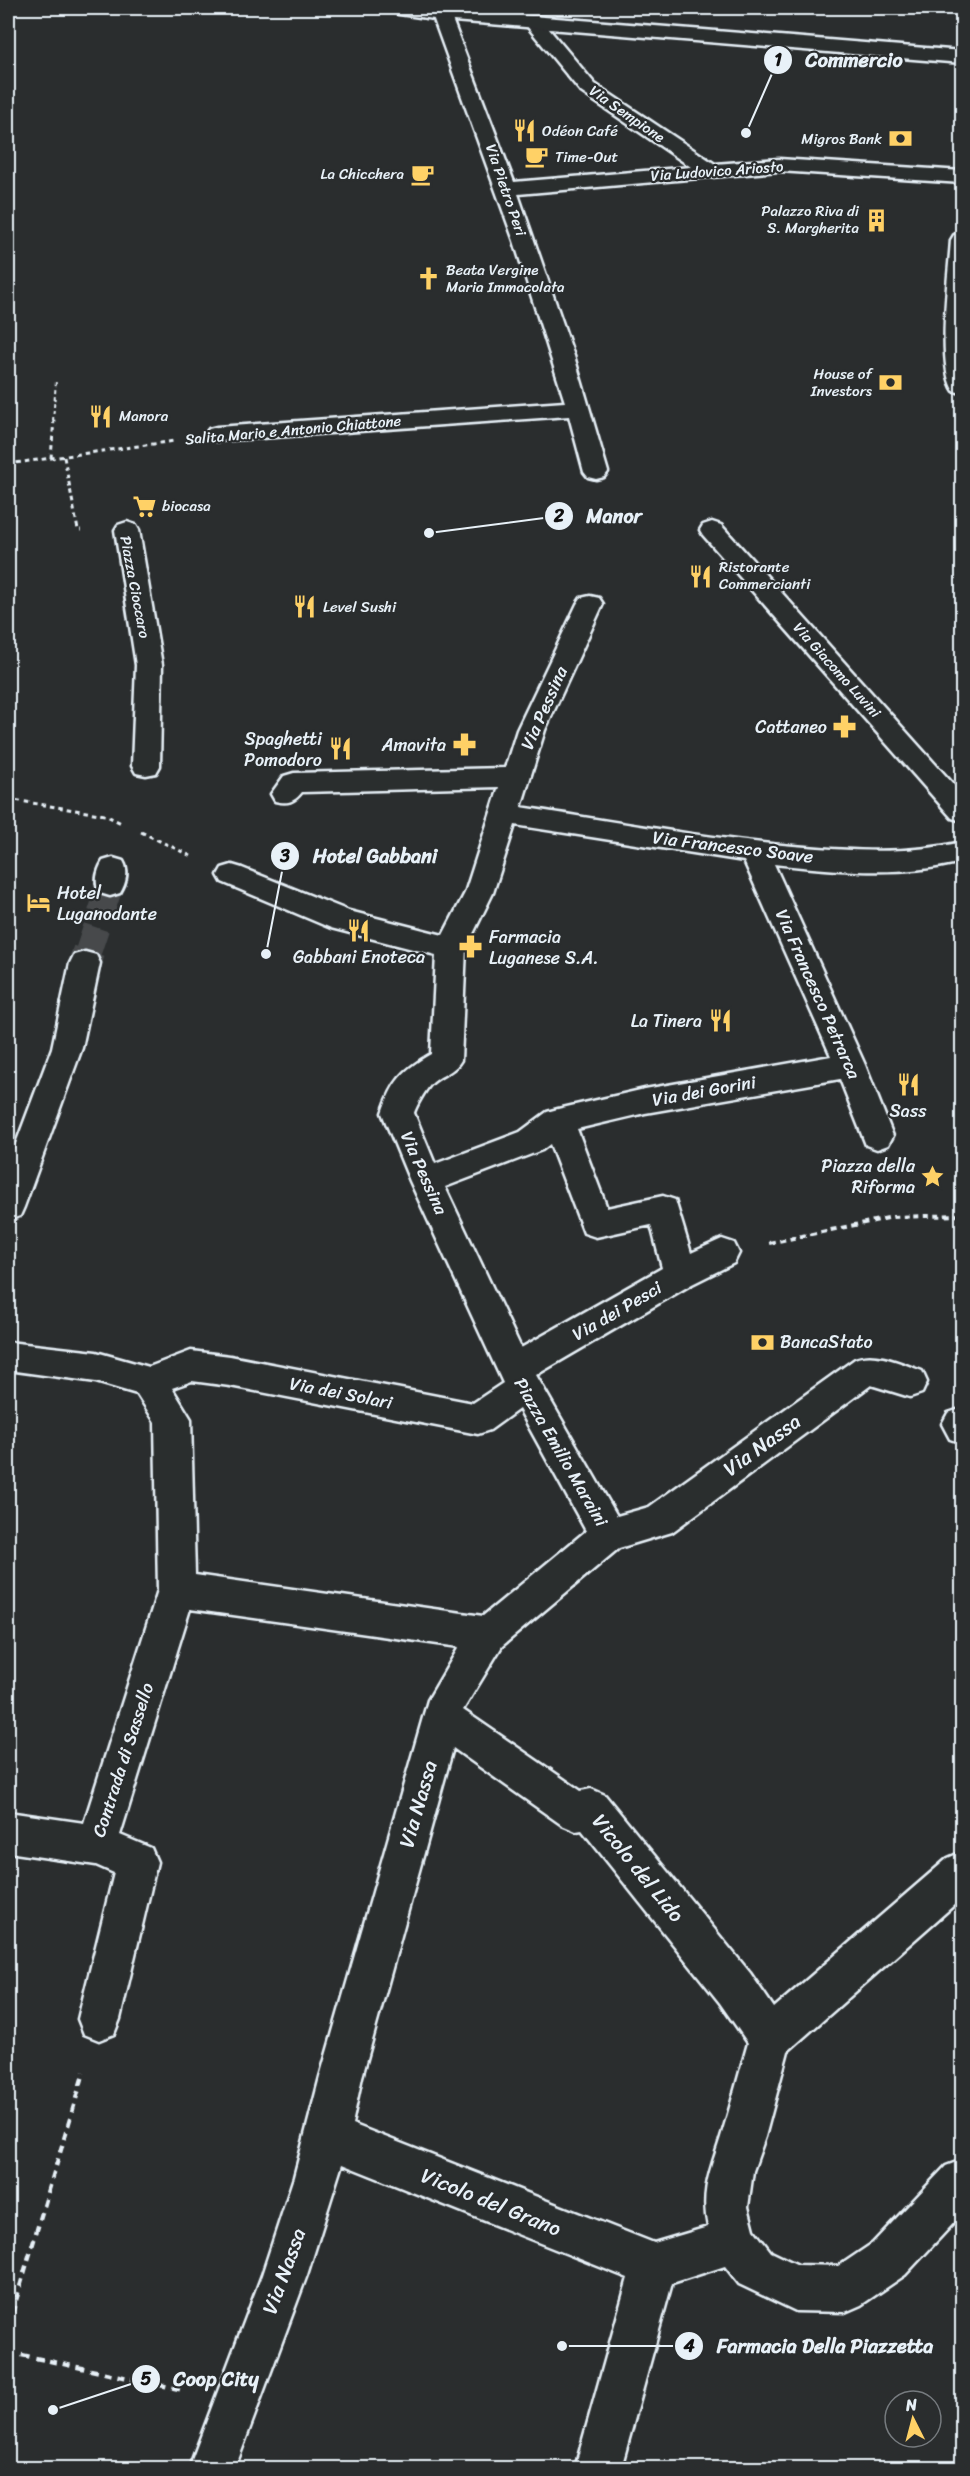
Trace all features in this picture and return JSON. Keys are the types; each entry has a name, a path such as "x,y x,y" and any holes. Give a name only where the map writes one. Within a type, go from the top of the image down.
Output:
{"street":[{"path":"399,8 441,14 963,57"},
{"name":"Via Pietro Peri","path":"441,14 508,189 579,408 596,472"},
{"name":"Via Sempione","path":"531,20 588,88 710,170"},
{"name":"Via Ludovico Ariosto","path":"508,189 779,165 963,177"},
{"path":"963,240 956,359 963,386"},
{"name":"Salita Mario e Antonio Chiattone","path":"217,434 579,408"},
{"name":"Piazza Cioccaro","path":"127,530 149,665 146,766"},
{"name":"Via Giacomo Luvini","path":"712,530 960,805"},
{"name":"Via Pessina","path":"520,1379 426,1180 398,1113 404,1095 413,1088 417,1077 446,1060 452,948 479,893 531,730 590,604"},
{"path":"285,794 294,783 516,777"},
{"name":"Via Francesco Soave","path":"505,814 755,853 874,862 947,856 963,852"},
{"name":"Via Francesco Petrarca","path":"755,853 850,1065 877,1136"},
{"path":"232,875 341,920 452,948"},
{"path":"8,1207 66,1048 85,963"},
{"name":"Via dei Gorini","path":"426,1180 531,1141 558,1121 645,1101 850,1065"},
{"path":"558,1121 596,1224 663,1209 680,1274"},
{"name":"Via dei Pesci","path":"520,1379 680,1274 722,1253"},
{"path":"8,1356 96,1367 149,1382"},
{"name":"Via dei Solari","path":"149,1382 191,1366 230,1371 478,1419 503,1400 520,1379"},
{"name":"Via Nassa","path":"212,2469 291,2252 329,2138 341,2077 447,1700 489,1634 608,1534 659,1520 867,1369 910,1382"},
{"name":"Piazza Emilio Maraini","path":"520,1379 608,1534"},
{"name":"Contrada di Sassello","path":"8,1832 97,1845 177,1590 173,1419 149,1382"},
{"path":"177,1590 489,1634"},
{"name":"Vicolo del Lido","path":"442,1718 576,1811 591,1809 735,1988 770,2039"},
{"path":"97,1845 137,1862 99,2019"},
{"path":"963,1872 770,2039 743,2137 731,2171 726,2207 734,2241 755,2268 796,2288 845,2289 889,2259 963,2182"},
{"name":"Vicolo del Grano","path":"329,2138 654,2266"},
{"path":"598,2469 654,2266 734,2241"}],"path":[{"path":"51,458 56,381"},
{"name":"Salita Mario e Antonio Chiattone","path":"8,464 217,434"},
{"name":"Piazza Cioccaro","path":"64,457 78,530 127,530"},
{"path":"722,1253 893,1217 963,1215"},
{"path":"8,2327 99,2019"},
{"path":"8,2352 237,2402"}],"tunnel":[{"path":"88,952 110,886"},
{"path":"85,963 89,951"}],"place":[{"name":"Odéon Café","path":"524,131"},
{"name":"Commercio","path":"746,133"},
{"name":"Migros Bank","path":"900,139"},
{"name":"Time-Out","path":"537,157"},
{"name":"La Chicchera","path":"422,174"},
{"name":"Palazzo Riva di S. Margherita","path":"877,220"},
{"name":"Beata Vergine Maria Immacolata","path":"428,279"},
{"name":"House of Investors","path":"890,383"},
{"name":"Manora","path":"101,416"},
{"name":"biocasa","path":"144,506"},
{"name":"Manor","path":"429,533"},
{"name":"Ristorante Commercianti","path":"701,576"},
{"name":"Level Sushi","path":"305,607"},
{"name":"Cattaneo","path":"845,727"},
{"name":"Amavita","path":"464,745"},
{"name":"Spaghetti Pomodoro","path":"340,749"},
{"name":"Hotel Luganodante","path":"39,903"},
{"name":"Gabbani Enoteca","path":"359,931"},
{"name":"Farmacia Luganese S.A.","path":"471,947"},
{"name":"Hotel Gabbani","path":"266,954"},
{"name":"La Tinera","path":"720,1021"},
{"name":"Sass","path":"908,1085"},
{"name":"Piazza della Riforma","path":"933,1176"},
{"name":"BancaStato","path":"762,1342"},
{"name":"Farmacia Della Piazzetta","path":"562,2346"},
{"name":"Coop City","path":"53,2410"}]}
